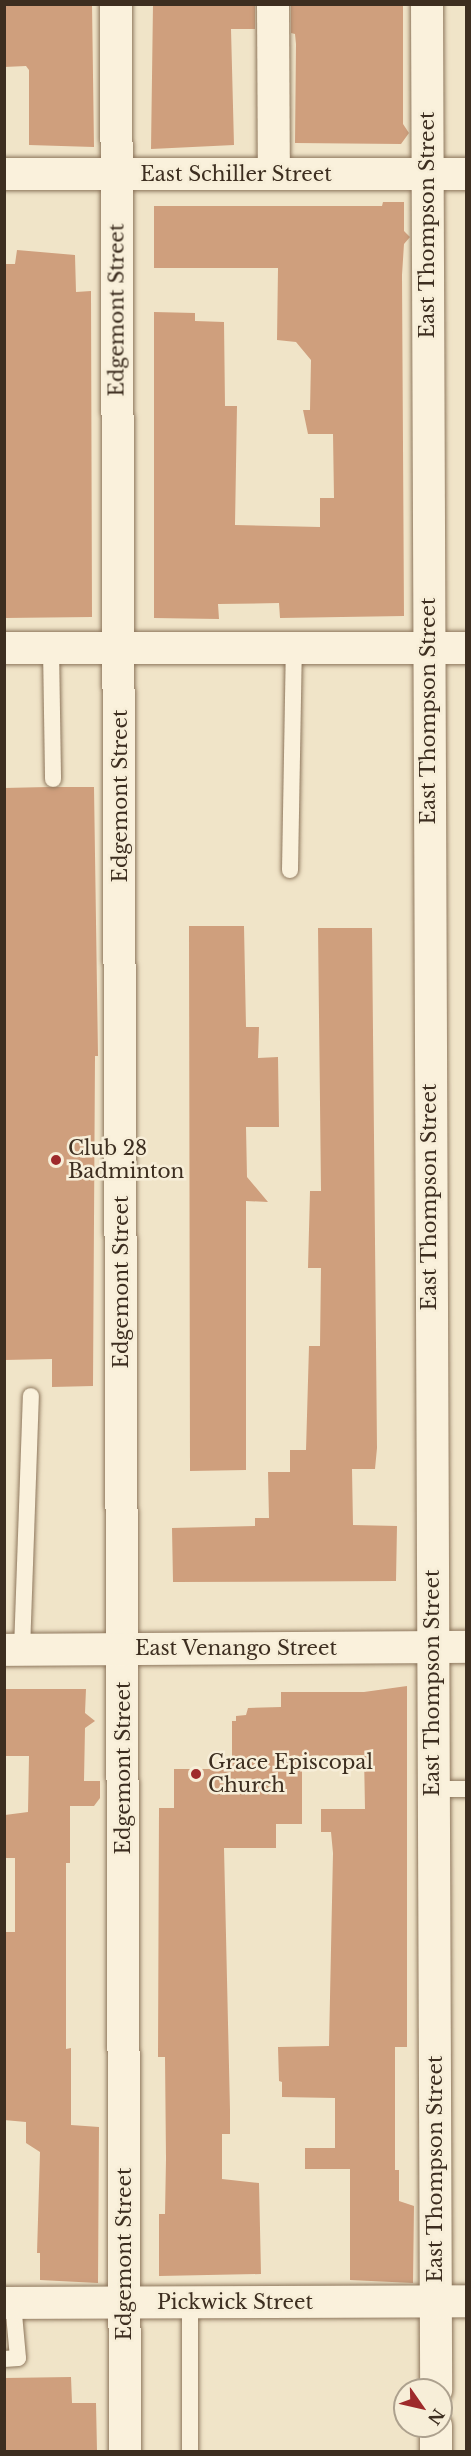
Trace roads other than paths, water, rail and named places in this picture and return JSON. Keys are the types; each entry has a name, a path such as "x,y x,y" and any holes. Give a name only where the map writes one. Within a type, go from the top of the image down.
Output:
{"street":[{"name":"Edgemont Street","path":"116,4 125,2451"},
{"path":"273,4 274,173"},
{"name":"East Thompson Street","path":"427,4 433,1789 451,2301 438,2378"},
{"name":"East Schiller Street","path":"4,174 466,174"},
{"path":"4,648 466,648"},
{"name":"East Venango Street","path":"13,1650 466,1647"},
{"name":"Pickwick Street","path":"9,2303 451,2301"}],"lane":[{"path":"290,870 294,647"},
{"path":"51,648 53,779"},
{"path":"13,1650 31,1396"},
{"path":"433,1789 466,1789"},
{"path":"190,2302 190,2451"},
{"path":"4,2359 18,2358 9,2303"}],"place":[{"name":"Club 28 Badminton","path":"56,1160"},
{"name":"Grace Episcopal Church","path":"196,1774"}]}
